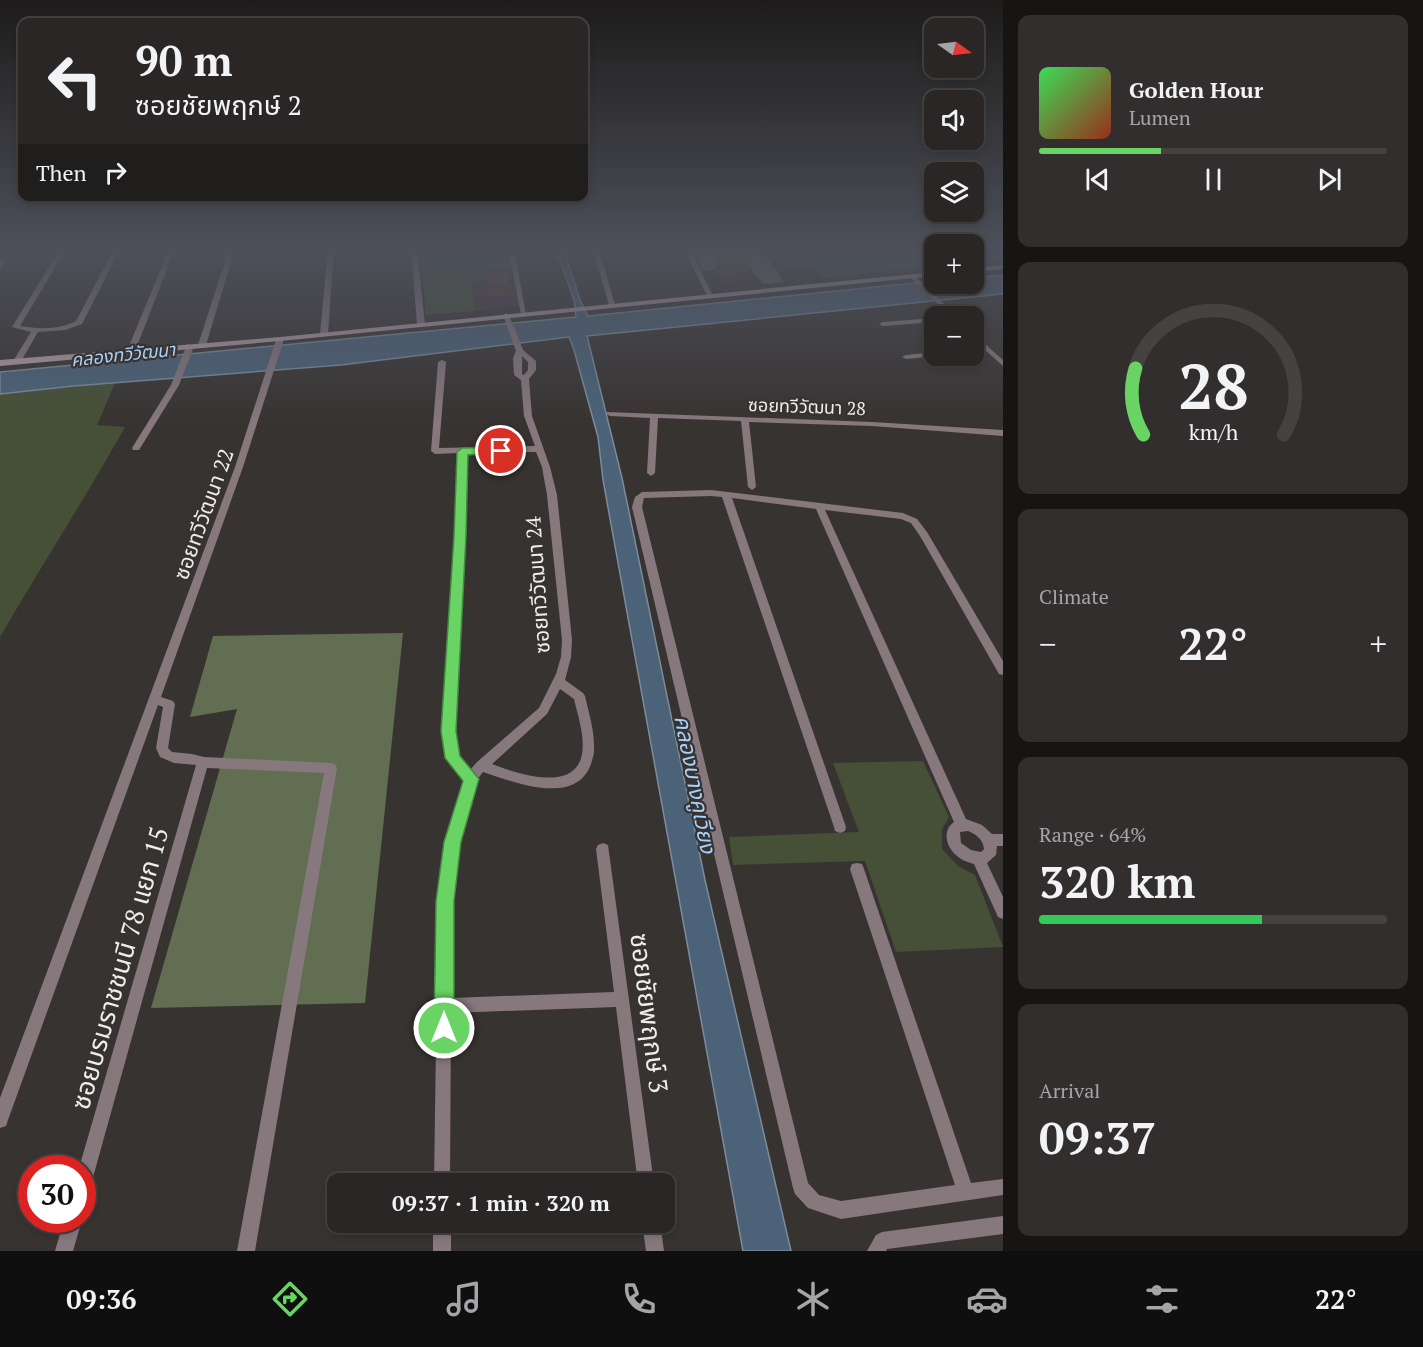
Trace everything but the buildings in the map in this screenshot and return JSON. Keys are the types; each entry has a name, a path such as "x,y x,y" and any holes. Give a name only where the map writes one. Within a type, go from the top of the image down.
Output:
{"main road":[{"path":"0,363 131,351 189,350 202,345 279,343 324,334 585,307"}],"street":[{"path":"28,307 16,327 36,329 72,327 79,322 87,307"},
{"path":"131,351 149,307"},
{"path":"202,345 214,307"},
{"path":"324,334 326,307"},
{"path":"419,307 421,324"},
{"path":"523,307 524,314"},
{"name":"ซอยทวีวัฒนา 24","path":"442,1173 445,901 452,842 471,779 482,765 543,711 567,657 552,495 528,416 525,379 532,370 532,361 519,348 506,315"},
{"path":"883,324 924,321"},
{"path":"17,361 36,329"},
{"name":"ซอยทวีวัฒนา 22","path":"0,1120 240,467 279,343"},
{"path":"984,346 1003,364"},
{"name":"ซอยทวีวัฒนา 24","path":"519,348 518,375 525,379"},
{"path":"136,448 175,385 189,350"},
{"path":"906,357 924,355"},
{"path":"442,362 435,451 539,449"},
{"name":"ซอยทวีวัฒนา 28","path":"610,414 882,425 1003,433"},
{"path":"651,472 654,416"},
{"path":"745,421 752,487"},
{"path":"462,452 460,536 448,735 453,758 471,779"},
{"path":"1003,671 914,521 903,516 726,495 664,492 642,495 638,499 637,507 801,1188 814,1202 841,1210 1003,1187"},
{"path":"726,495 840,827"},
{"path":"819,506 962,825"},
{"path":"482,765 516,779 558,784 575,778 586,766 590,749 584,710 579,696 558,681"},
{"path":"154,699 169,704 162,748 163,753 169,757 197,758 203,762 331,768 246,1251"},
{"name":"ซอยบรมราชชนนี 78 แยก 15","path":"91,1155 203,762"},
{"path":"962,825 981,830 996,840 988,855 978,859 966,855 955,845 954,829 962,825"},
{"name":"ซอยชัยพฤกษ์ 3","path":"603,849 645,1173"},
{"path":"978,859 1003,912"},
{"path":"857,869 966,1192"},
{"path":"444,1006 622,999"},
{"path":"876,1251 882,1241 886,1240 1003,1224"},
{"path":"64,1251 69,1233"},
{"path":"442,1233 442,1251"},
{"path":"653,1233 655,1251"}],"shaded area":[{"path":"475,307 508,307 475,311"}],"green space":[{"path":"425,307 475,307 475,311 426,315"},
{"path":"115,383 97,425 125,427 0,637 0,394"},
{"path":"403,633 365,1003 151,1008 237,709 190,717 213,636"},
{"path":"923,761 949,817 942,829 942,849 958,866 975,875 1003,947 896,952 865,861 733,865 729,837 859,832 833,763"}],"water":[{"path":"575,307 584,307 588,316 673,307 870,307 587,336 622,478 705,880 791,1251 743,1251 603,480 598,437 569,337 341,365 0,394 0,372 576,317"}],"route":[{"path":"444,1028 445,901 452,842 471,779 453,758 448,731 460,536 462,452 501,451"}],"water label":[{"name":"คลองทวีวัฒนา","path":"123,354"},
{"name":"คลองบางคูเวียง","path":"696,784"}]}
